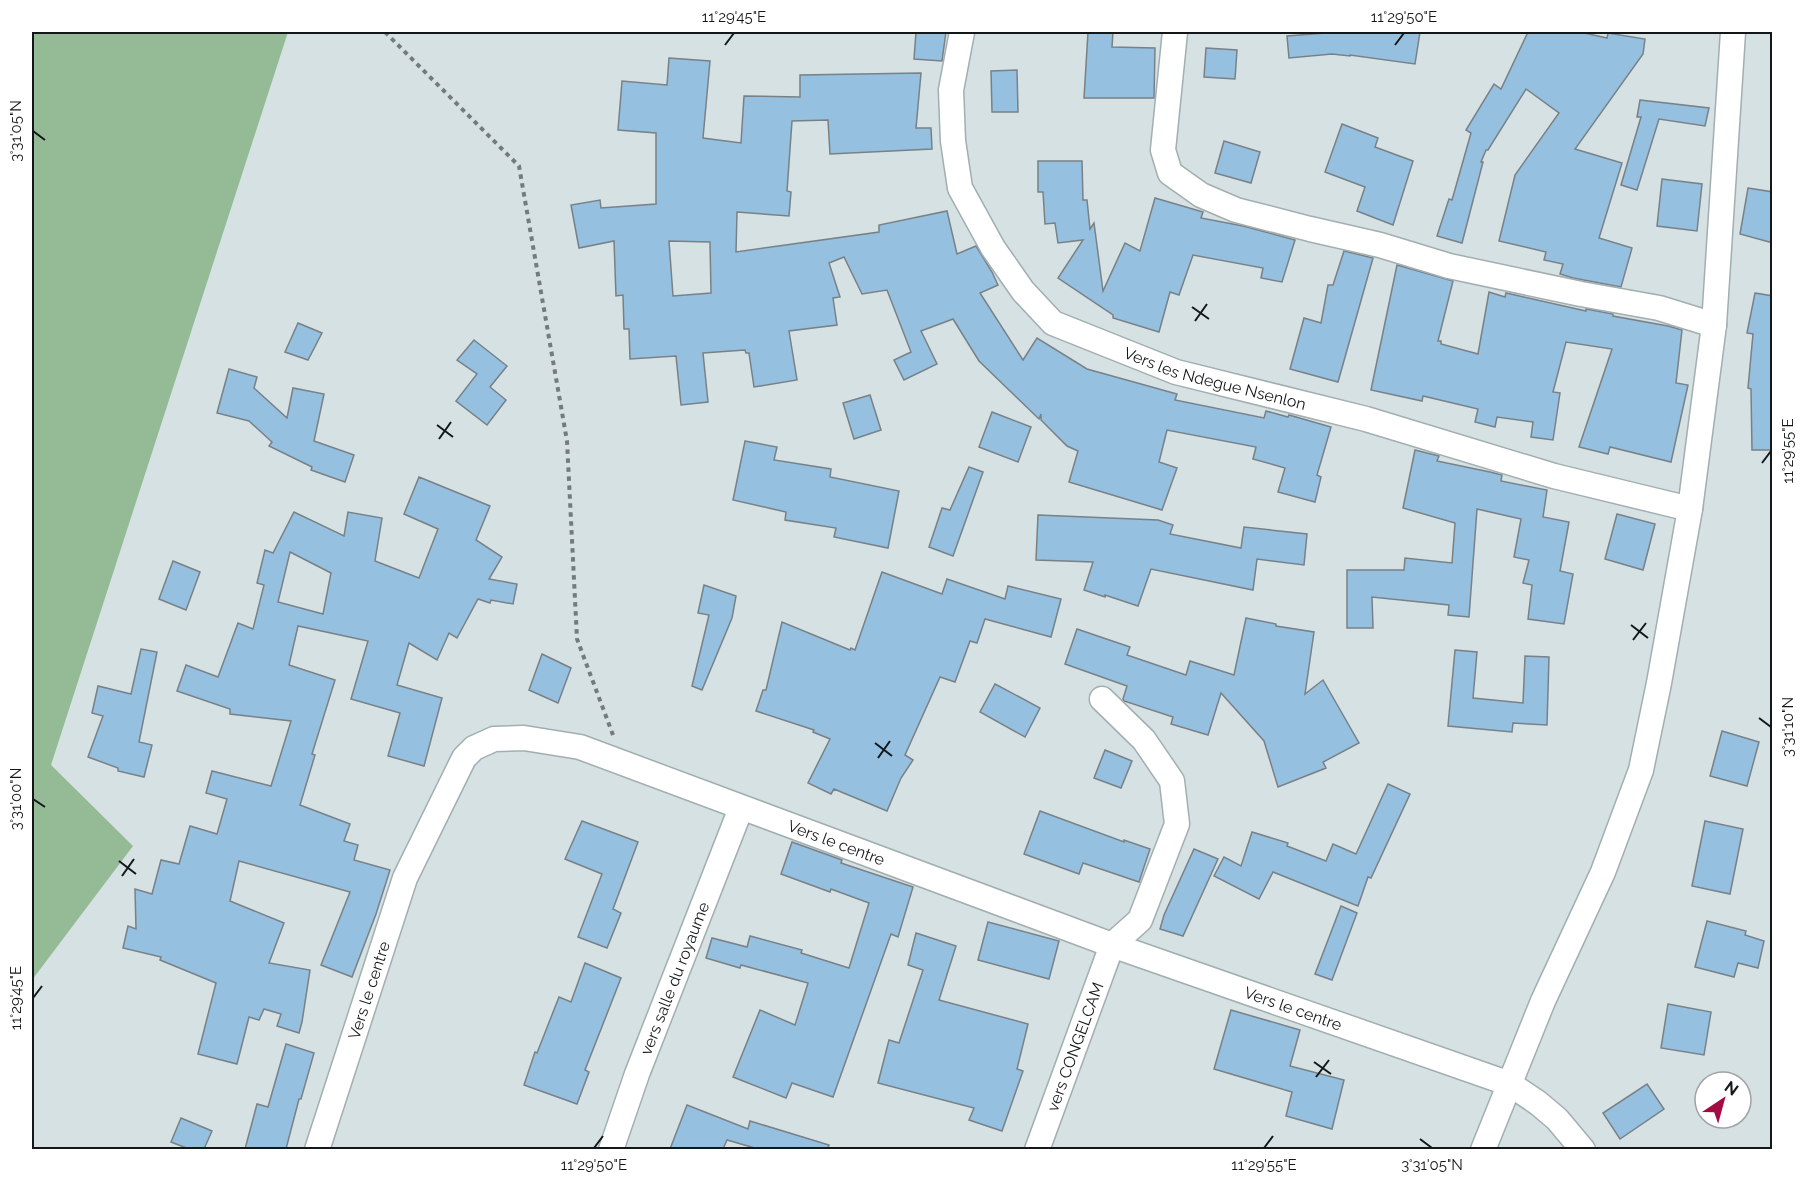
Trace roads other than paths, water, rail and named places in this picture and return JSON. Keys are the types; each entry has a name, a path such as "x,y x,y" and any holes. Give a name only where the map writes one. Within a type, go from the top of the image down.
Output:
{"street":[{"name":"Vers les Ndegue Nsenlon","path":"962,32 951,90 953,141 960,188 993,248 1023,291 1053,323 1176,372 1366,419 1554,476 1690,509"},
{"path":"1175,32 1163,150 1170,173 1201,195 1236,210 1380,245 1449,266 1659,308 1714,325"},
{"path":"1483,1149 1543,1001 1603,872 1641,770 1690,509 1714,325 1733,32"},
{"path":"1102,699 1144,740 1172,781 1177,824 1140,920 1112,945"},
{"name":"Vers le centre","path":"317,1149 405,878 464,759 474,748 494,739 524,738 580,747 1112,945 1510,1083 1557,1119 1583,1149"},
{"name":"vers salle du royaume","path":"611,1149 741,808"},
{"name":"vers CONGELCAM","path":"1037,1149 1112,945"}]}
